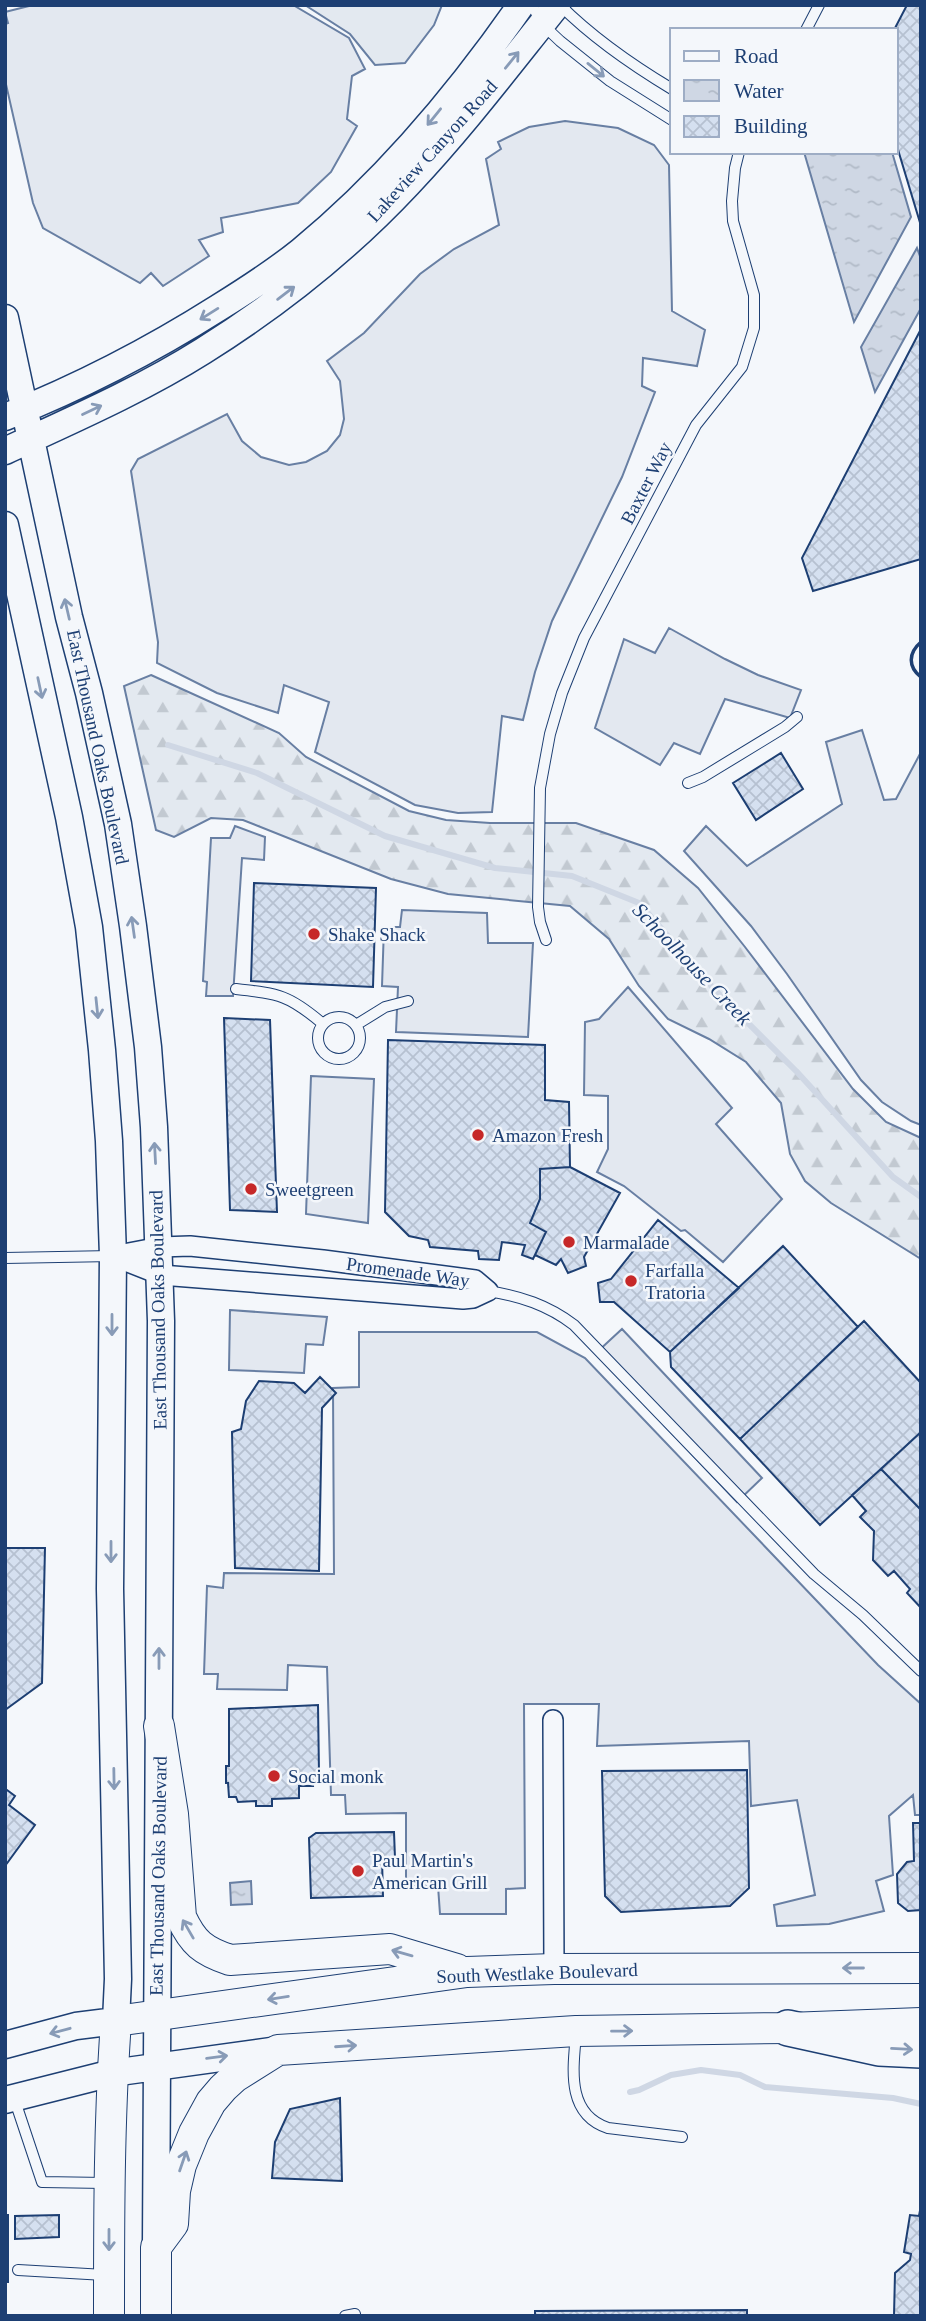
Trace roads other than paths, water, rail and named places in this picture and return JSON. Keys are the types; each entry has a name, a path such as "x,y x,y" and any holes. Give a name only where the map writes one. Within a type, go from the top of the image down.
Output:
{"highway":[{"path":"788,2028 879,2048 921,2050"}],"main road":[{"name":"Lakeview Canyon Road","path":"15,413 142,355 246,291 299,253 397,161 521,5"},
{"name":"Lakeview Canyon Road","path":"5,452 113,400 201,352 274,303 314,272 407,185 445,143 548,10"},
{"name":"East Thousand Oaks Boulevard","path":"5,318 15,413 30,440 118,824 148,1047 161,1275 155,2066 156,2316"},
{"name":"East Thousand Oaks Boulevard","path":"5,525 69,817 89,927 105,1092 113,1256 110,1589 118,1979 109,2183 109,2316"},
{"path":"159,1726 173,1814 181,1917 188,1932 206,1951 230,1960 390,1949 467,1972"},
{"name":"South Westlake Boulevard","path":"116,2021 467,1972 554,1969 921,1968"},
{"path":"5,2045 76,2026 116,2021"},
{"path":"9,2098 112,2073 278,2050 576,2031 921,2023"},
{"path":"156,2247 173,2224 175,2191 181,2165 211,2102 235,2077 278,2050"}],"street":[{"name":"Promenade Way","path":"190,1246 310,1258 475,1280 488,1291 463,1299 161,1275 113,1256 160,1247 190,1246"},
{"path":"553,1720 554,1969"}],"lane":[{"path":"807,28 819,5"},
{"path":"548,10 576,21 636,67 670,88"},
{"path":"548,10 610,81 670,119"},
{"name":"Baxter Way","path":"546,940 538,907 540,788 550,734 562,693 583,638 696,425 742,367 754,328 754,296 733,221 732,201 738,154"},
{"path":"688,783 703,777 797,717"},
{"path":"236,989 276,994 300,1004 323,1024"},
{"path":"356,1025 385,1007 408,1001"},
{"path":"333,1017 340,1017 356,1025 359,1044 351,1055 339,1059 329,1056 320,1043 323,1024 333,1017"},
{"name":"Promenade Way","path":"5,1258 113,1256"},
{"path":"488,1291 516,1295 557,1312 574,1325 814,1574 863,1615 921,1671"},
{"path":"576,2031 575,2093 583,2112 596,2124 608,2128 682,2137"},
{"path":"9,2098 42,2182 109,2183"},
{"path":"18,2270 109,2275"}],"water":[{"path":"805,154 893,154 911,217 854,322"},
{"path":"917,248 921,259 921,308 875,392 861,347"},
{"path":"251,1881 252,1904 231,1905 230,1883"}],"waterway":[{"name":"Schoolhouse Creek","path":"168,745 257,773 385,836 495,868 572,876 639,903 714,989 797,1072 893,1177 921,1197"},
{"path":"630,2092 671,2075 701,2070 740,2075 765,2087 893,2098 921,2104"}],"place":[{"name":"Shake Shack","path":"314,934"},
{"name":"Amazon Fresh","path":"478,1135"},
{"name":"Sweetgreen","path":"251,1189"},
{"name":"Marmalade","path":"569,1242"},
{"name":"Farfalla Tratoria","path":"631,1281"},
{"name":"Social monk","path":"274,1776"},
{"name":"Paul Martin's American Grill","path":"358,1871"}]}
